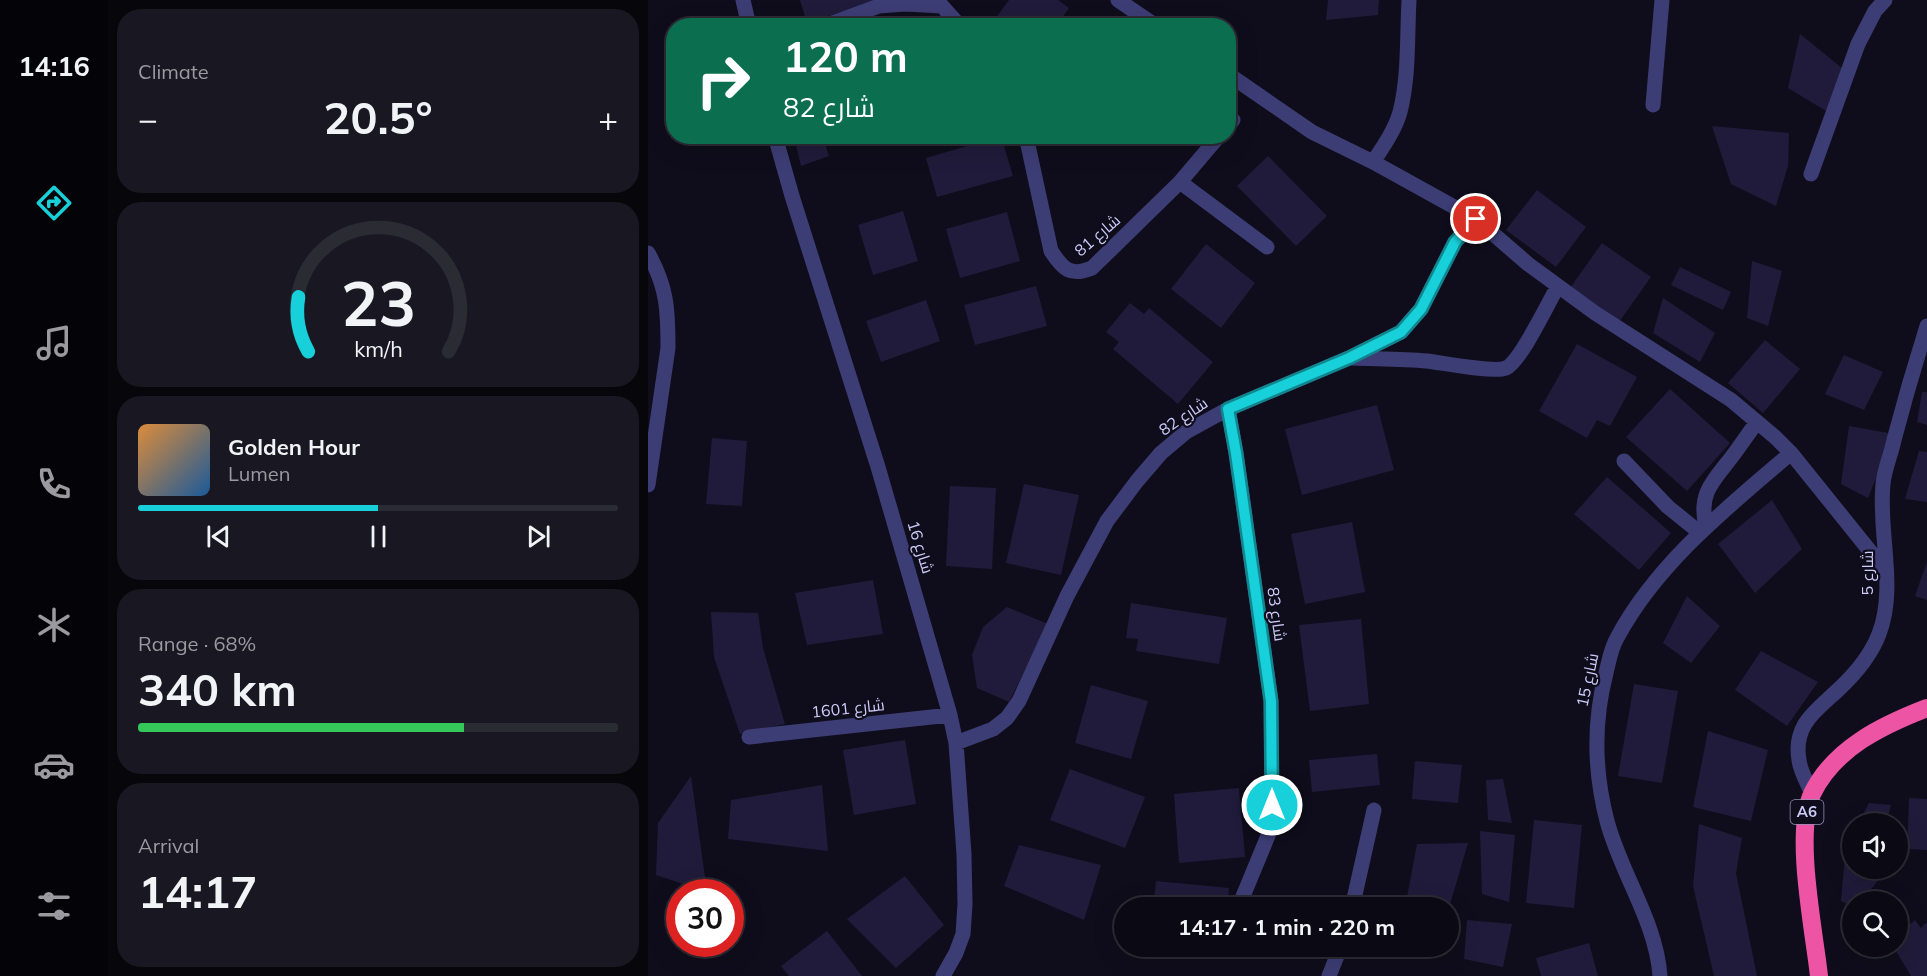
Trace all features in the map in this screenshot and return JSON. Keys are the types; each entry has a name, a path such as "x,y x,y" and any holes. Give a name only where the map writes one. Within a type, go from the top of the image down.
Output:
{"highway":[{"name":"A6","path":"1819,976 1805,857 1805,818 1812,794 1830,767 1855,744 1893,721 1927,708"}],"street":[{"path":"743,0 747,18"},
{"path":"1118,0 1144,18"},
{"path":"1373,162 1399,114 1404,88 1408,0"},
{"path":"1653,105 1662,0"},
{"path":"1811,174 1836,99 1858,44 1875,11 1885,0"},
{"path":"860,18 879,6 905,4 942,6 953,18"},
{"path":"1236,80 1312,132 1373,162 1476,219 1595,313 1731,400 1791,453 1886,571"},
{"name":"شارع 16","path":"777,144 917,596 956,743 965,904 963,934 957,953 943,976"},
{"name":"شارع 81","path":"1028,144 1051,251 1060,264 1069,271 1080,273 1092,268 1180,182 1212,144"},
{"path":"1180,182 1267,247"},
{"name":"شارع 82","path":"956,743 993,729 1007,718 1019,701 1067,596 1107,521 1161,453 1186,432 1228,409 1349,358 1393,337 1407,327 1421,309 1455,242 1476,219"},
{"path":"648,253 658,270 664,288 668,327 668,348 648,485"},
{"path":"1349,358 1425,361 1493,369 1506,368 1516,358 1558,286"},
{"name":"شارع 5","path":"1812,794 1799,762 1798,741 1802,727 1817,707 1860,666 1873,648 1884,619 1886,571 1883,481 1904,399 1927,326"},
{"name":"شارع 83","path":"1228,409 1271,701 1272,826 1243,897"},
{"path":"1703,529 1703,503 1709,485 1757,422"},
{"name":"شارع 15","path":"1660,976 1652,933 1607,823 1600,790 1596,757 1596,727 1604,680 1616,639 1644,596 1703,529 1791,453"},
{"path":"1624,461 1668,507 1703,529"},
{"name":"شارع 1601","path":"749,737 950,715"},
{"path":"1354,897 1374,810"},
{"path":"1329,976 1337,957"}],"building":[{"path":"800,0 877,0 822,18 805,18"},
{"path":"1009,0 1058,0 1069,8 1062,18 996,18"},
{"path":"1328,0 1379,0 1378,15 1326,20"},
{"path":"1800,34 1842,68 1826,111 1788,88"},
{"path":"1712,126 1789,133 1788,166 1776,206 1731,184"},
{"path":"796,144 825,144 829,156 801,166"},
{"path":"974,144 1003,144 1013,176 937,197 926,158"},
{"path":"1268,156 1327,216 1296,246 1237,186"},
{"path":"1537,190 1586,227 1556,267 1506,230"},
{"path":"903,211 918,261 873,275 858,225"},
{"path":"1007,212 1020,261 960,278 946,229"},
{"path":"1602,243 1651,277 1619,322 1570,288"},
{"path":"1206,244 1255,283 1221,328 1171,289"},
{"path":"1752,261 1782,271 1768,326 1747,318"},
{"path":"1680,267 1731,292 1723,310 1671,285"},
{"path":"1036,286 1047,326 975,345 964,305"},
{"path":"1663,298 1715,333 1700,362 1653,333"},
{"path":"926,300 940,341 881,362 866,321"},
{"path":"1130,303 1144,314 1149,308 1213,362 1178,404 1113,349 1119,342 1106,332"},
{"path":"1765,340 1800,369 1763,413 1728,383"},
{"path":"1577,344 1637,377 1610,426 1597,420 1587,438 1539,411"},
{"path":"1844,355 1883,372 1864,410 1825,394"},
{"path":"1670,389 1730,443 1687,491 1626,437"},
{"path":"1922,392 1927,392 1927,425 1917,422"},
{"path":"1377,405 1394,470 1302,495 1285,429"},
{"path":"1849,426 1894,434 1868,498 1841,484"},
{"path":"712,438 747,441 742,506 706,504"},
{"path":"1919,451 1927,452 1927,502 1905,499"},
{"path":"1607,477 1671,533 1639,570 1574,514"},
{"path":"1024,484 1079,495 1061,575 1006,563"},
{"path":"950,486 996,488 992,569 946,566"},
{"path":"1772,500 1802,549 1755,593 1718,544"},
{"path":"1352,522 1365,592 1305,604 1291,534"},
{"path":"1927,562 1927,600 1915,596"},
{"path":"873,580 883,634 807,645 795,593"},
{"path":"1687,596 1720,626 1691,663 1663,643"},
{"path":"1131,603 1227,618 1219,664 1136,651 1138,639 1126,638"},
{"path":"1007,607 1048,624 1009,702 977,688 972,655 983,627"},
{"path":"711,612 758,613 763,648 785,724 740,734 714,657"},
{"path":"1361,619 1369,704 1310,711 1299,625"},
{"path":"1761,651 1818,682 1787,726 1735,690"},
{"path":"1634,684 1678,691 1662,783 1618,776"},
{"path":"1091,685 1148,701 1131,759 1075,743"},
{"path":"1708,731 1768,750 1751,821 1693,807"},
{"path":"905,740 916,804 854,815 843,750"},
{"path":"1377,754 1380,785 1312,792 1309,760"},
{"path":"1415,761 1462,765 1458,803 1412,799"},
{"path":"1070,769 1145,797 1125,848 1050,820"},
{"path":"691,776 705,879 668,879 656,875 658,823"},
{"path":"1503,779 1512,823 1488,820 1486,780"},
{"path":"822,785 828,851 728,839 731,800"},
{"path":"1239,788 1245,857 1179,863 1174,794"},
{"path":"1909,798 1927,799 1927,850 1908,849"},
{"path":"1869,803 1891,805 1889,813 1864,813"},
{"path":"1534,820 1582,825 1574,908 1526,903"},
{"path":"1699,824 1742,838 1736,873 1757,976 1714,976 1693,886"},
{"path":"1480,831 1515,835 1509,902 1482,894"},
{"path":"1468,843 1452,897 1407,897 1417,844"},
{"path":"1019,845 1101,865 1084,920 1004,886"},
{"path":"905,876 944,925 896,968 847,919"},
{"path":"1843,879 1879,879 1870,891 1842,891 1841,901"},
{"path":"1156,881 1229,888 1228,897 1154,897"},
{"path":"1467,920 1512,924 1503,967 1464,959"},
{"path":"1915,920 1921,928 1927,922 1927,976 1911,976 1900,957 1908,957 1908,926"},
{"path":"827,931 862,976 789,976 781,966"},
{"path":"1589,943 1598,976 1541,976 1536,958"}],"route":[{"path":"1272,805 1271,701 1228,409 1349,358 1401,332 1421,309 1455,242 1476,219"}]}
